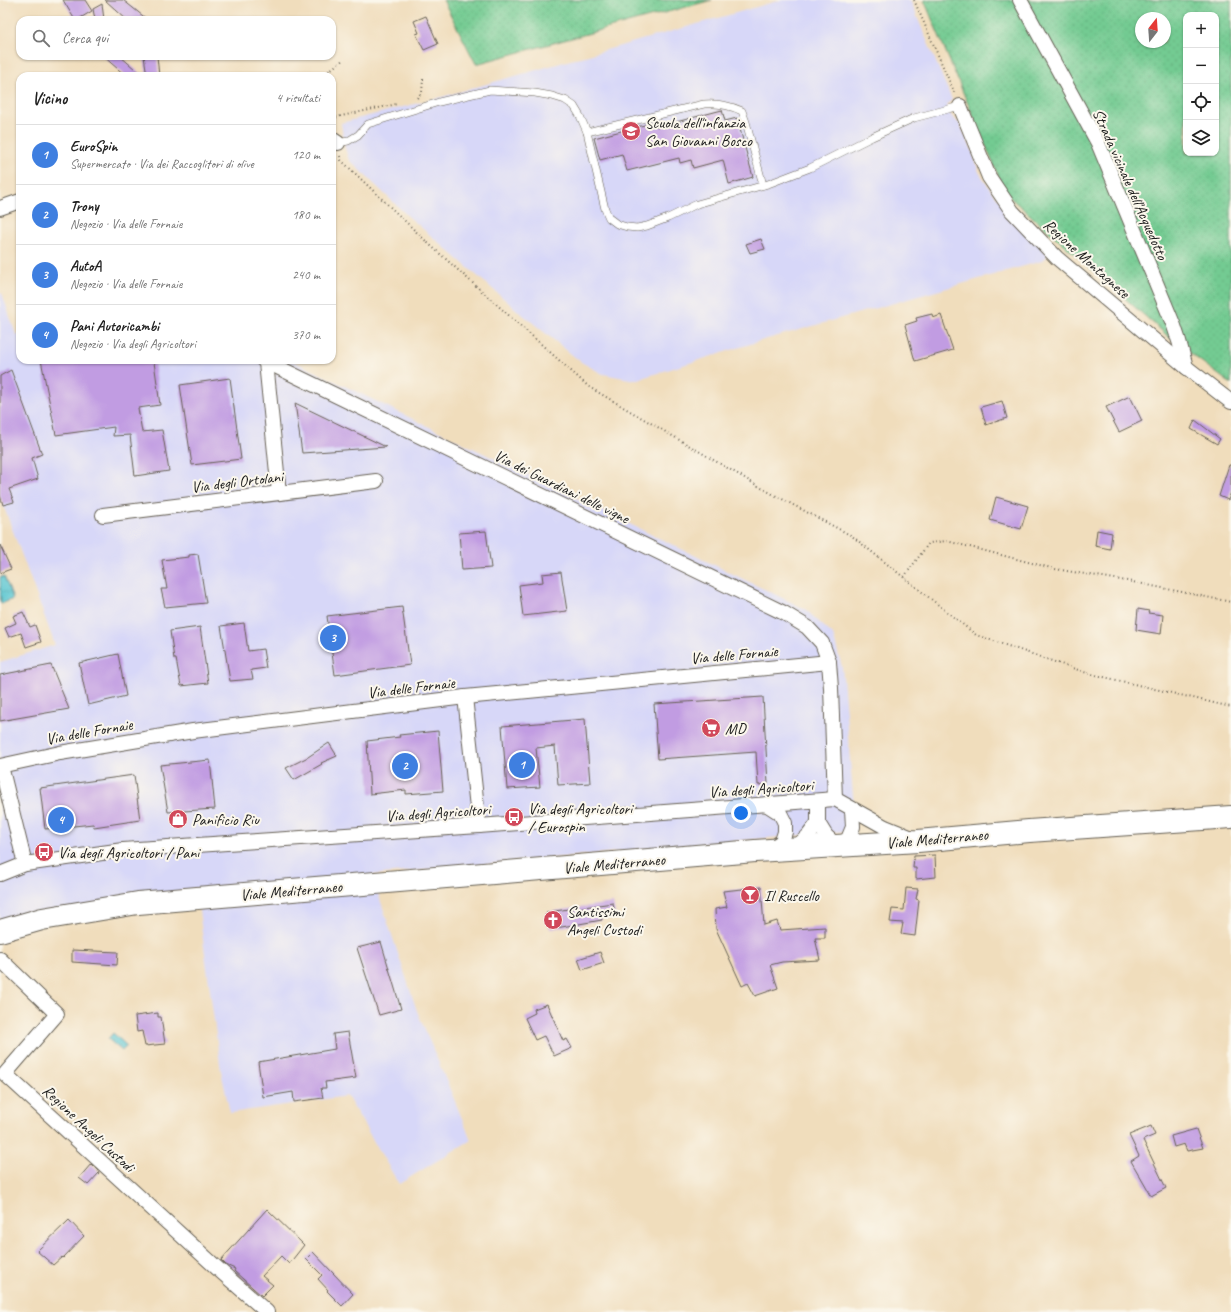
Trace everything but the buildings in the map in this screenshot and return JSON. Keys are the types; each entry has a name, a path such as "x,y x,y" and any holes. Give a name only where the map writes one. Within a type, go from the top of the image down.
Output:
{"main road":[{"name":"Viale Mediterraneo","path":"0,931 42,919 138,903 770,850 918,841 1036,830 1231,817"}],"street":[{"name":"Strada vicinale dell'Acquedotto","path":"1020,0 1098,143 1174,326 1186,367"},
{"name":"Regione Montagnese","path":"960,106 989,178 1012,211 1057,258 1186,367 1231,402"},
{"path":"0,208 16,202"},
{"path":"264,364 279,493"},
{"name":"Via dei Guardiani delle vigne","path":"270,364 784,613 807,627 822,643 829,662 835,799"},
{"name":"Via degli Ortolani","path":"103,515 376,481"},
{"name":"Via delle Fornaie","path":"0,766 60,753 193,731 465,697 829,662"},
{"path":"465,697 479,826"},
{"path":"0,766 25,864"},
{"name":"Via degli Agricoltori","path":"0,874 25,864 123,850 479,826 835,799 885,827 918,841"},
{"path":"818,801 818,823 826,836 837,846 848,839 853,827 852,809"},
{"path":"766,804 780,813 785,824 785,832 782,841 770,850"},
{"path":"794,849 808,836 818,823"},
{"name":"Regione Angeli Custodi","path":"0,959 57,1014 5,1074 217,1268 268,1312"}],"lane":[{"path":"336,141 348,141 358,135 368,124 438,102 490,90 534,93 565,100 574,106 586,132 605,209 609,218 617,224 637,228 668,218 697,204 763,186 810,168 914,118 960,106"},
{"path":"586,132 704,104 717,103 733,106 742,111 763,186"}],"path":[{"path":"914,0 960,106"},
{"path":"327,72 343,60"},
{"path":"412,100 419,96 422,92 422,80"},
{"path":"336,117 398,104"},
{"path":"336,144 341,160 430,244 589,387 765,490 852,536 976,635 1087,673 1231,706"},
{"path":"904,577 929,543 947,541 1055,569 1133,582 1231,602"}],"shaded area":[{"path":"781,0 910,0 952,100 946,105 952,117 960,124 972,150 979,172 993,193 1048,254 1042,261 760,341 635,380 603,374 581,362 517,310 408,216 349,160 345,148 341,123 438,98"},
{"path":"2,293 16,335 16,364 299,364 805,609 833,635 842,667 856,830 372,875 417,1011 471,1140 399,1184 347,1096 230,1113 221,1071 196,888 0,923 0,662 55,645 0,496 0,294"}],"green space":[{"path":"443,0 712,0 476,64"},
{"path":"924,0 1231,0 1231,384 1170,338 1006,194"}],"water":[{"path":"4,576 13,599 1,604 0,577"},
{"path":"113,1033 127,1046 122,1051 108,1039"}],"place":[{"name":"Scuola dell'infanzia San Giovanni Bosco","path":"631,131"},
{"name":"AutoA","path":"333,638"},
{"name":"MD","path":"711,728"},
{"name":"EuroSpin","path":"522,765"},
{"name":"Trony","path":"405,766"},
{"name":"Via degli Agricoltori / Eurospin","path":"514,817"},
{"name":"Panificio Riu","path":"178,819"},
{"name":"Pani Autoricambi","path":"61,820"},
{"name":"Via degli Agricoltori / Pani","path":"44,852"},
{"name":"Il Ruscello","path":"750,895"},
{"name":"Santissimi Angeli Custodi","path":"553,920"}]}
